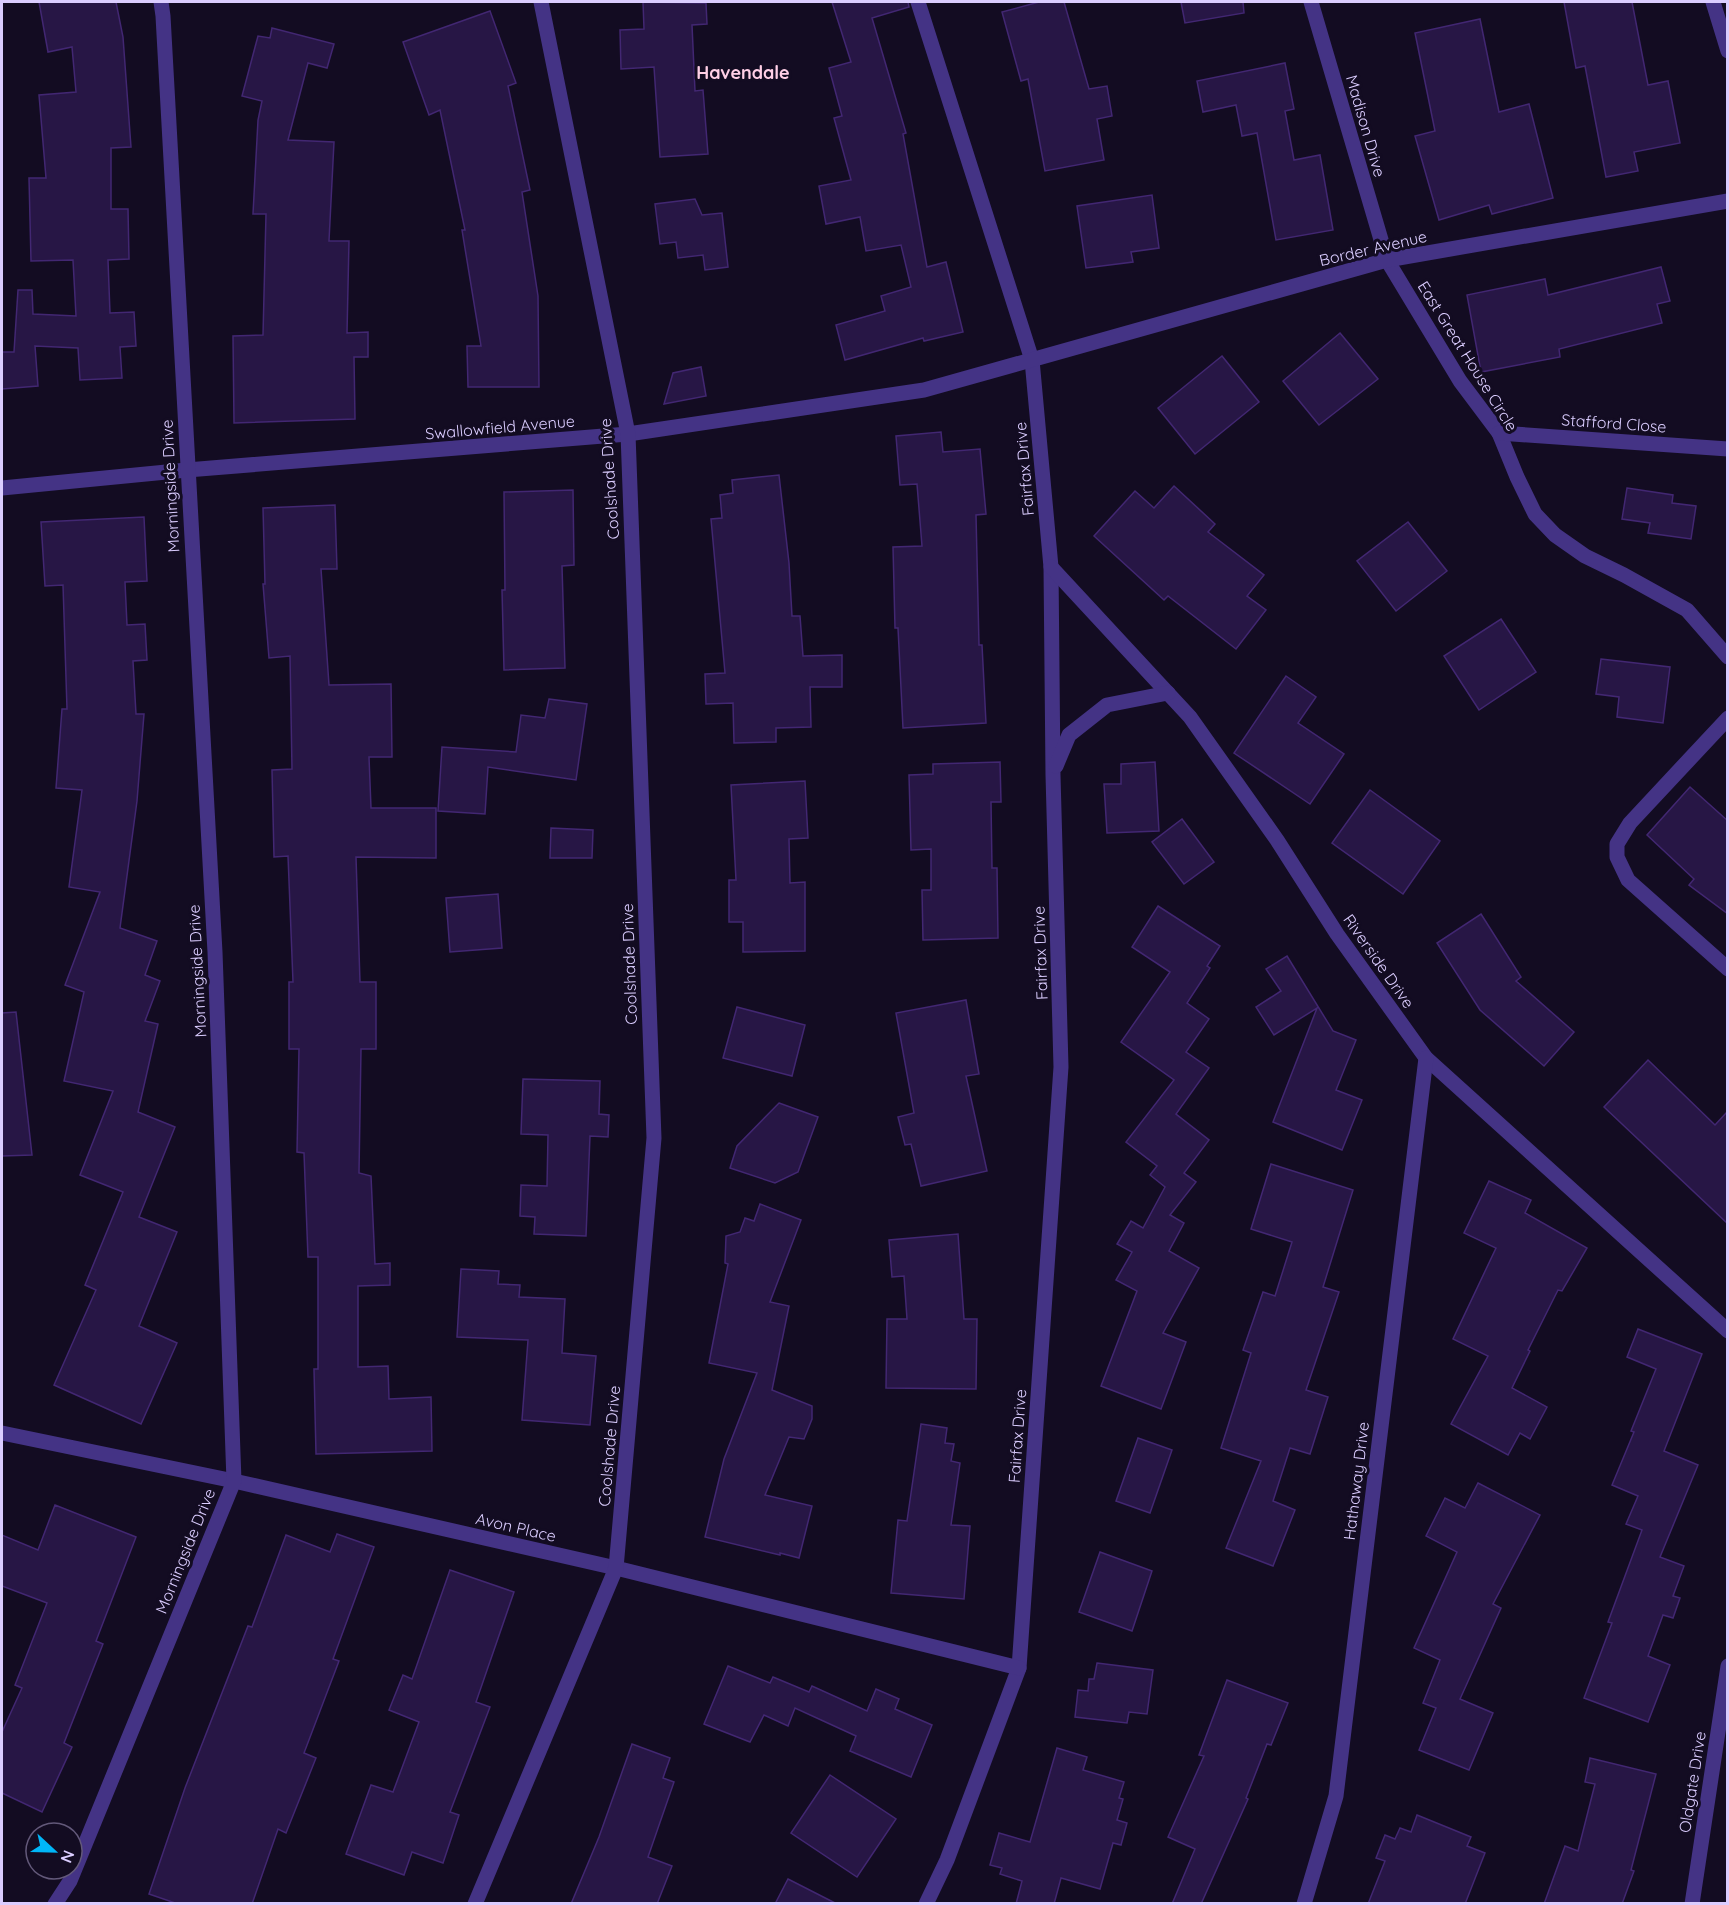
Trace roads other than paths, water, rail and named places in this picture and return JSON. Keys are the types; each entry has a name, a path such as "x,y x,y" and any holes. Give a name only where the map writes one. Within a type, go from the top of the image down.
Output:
{"street":[{"name":"Morningside Drive","path":"55,1904 70,1881 234,1480 214,952 161,2"},
{"name":"Coolshade Drive","path":"475,1904 616,1568 654,1137 628,434 541,2"},
{"name":"Fairfax Drive","path":"918,2 1032,360 1051,567 1053,775 1061,1067 1019,1668 947,1860 926,1904"},
{"name":"Madison Drive","path":"1311,2 1387,260"},
{"path":"1713,2 1728,51"},
{"name":"Border Avenue","path":"1032,360 1387,260 1728,201"},
{"name":"East Great House Circle","path":"1387,260 1460,381 1499,434 1535,514 1555,535 1585,556 1687,610 1728,657"},
{"name":"Swallowfield Avenue","path":"2,488 188,470 628,434 924,390 1032,360"},
{"name":"Stafford Close","path":"1499,434 1728,449"},
{"name":"Riverside Drive","path":"1051,567 1197,727 1277,840 1336,934 1426,1058 1728,1331"},
{"path":"1053,775 1069,735 1107,705 1168,693"},
{"path":"1728,718 1630,823 1617,844 1617,857 1628,880 1728,969"},
{"name":"Hathaway Drive","path":"1304,1904 1336,1797 1426,1058"},
{"name":"Avon Place","path":"2,1433 234,1480 616,1568 1019,1668"},
{"name":"Oldgate Drive","path":"1692,1904 1728,1666"}],"district":[{"name":"Havendale","path":"743,73"}]}
